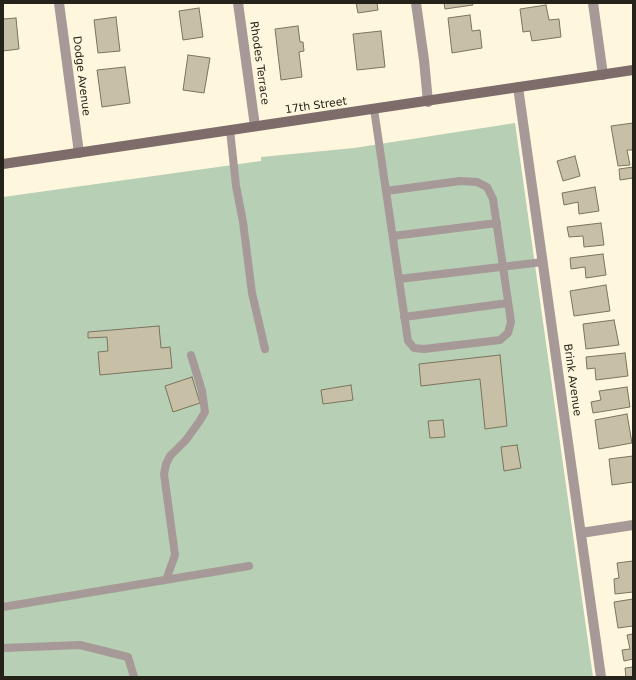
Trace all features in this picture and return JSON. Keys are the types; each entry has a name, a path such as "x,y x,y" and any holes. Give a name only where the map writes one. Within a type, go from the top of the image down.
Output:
{"main road":[{"name":"17th Street","path":"3,164 255,126 428,102 633,70"}],"street":[{"name":"Dodge Avenue","path":"60,3 79,153"},
{"name":"Rhodes Terrace","path":"238,3 255,126"},
{"path":"416,3 428,102"},
{"path":"593,3 603,74"},
{"name":"Brink Avenue","path":"518,87 601,677"},
{"path":"581,533 633,526"}],"lane":[{"path":"374,109 392,236 408,341 414,348 424,350 500,340 508,333 511,322 493,198 487,187 477,182 460,181 386,191"},
{"path":"230,130 236,186 243,222 252,293 265,349"},
{"path":"392,236 497,223"},
{"path":"399,279 543,262"},
{"path":"404,317 508,304"},
{"path":"166,580 175,555 164,474 166,464 170,456 186,440 199,422 204,412 202,391 190,355"},
{"path":"3,606 249,566"},
{"path":"3,648 80,645 128,657 134,677"}],"green space":[{"path":"515,123 593,677 3,677 3,197 261,161 261,157 354,148"}],"building":[{"path":"356,3 377,3 378,10 358,13"},
{"path":"444,3 472,3 473,5 445,9"},
{"path":"546,5 549,20 559,19 561,37 532,41 530,31 523,32 520,9"},
{"path":"199,8 203,37 183,40 179,11"},
{"path":"470,15 472,31 480,30 482,48 452,53 448,18"},
{"path":"116,17 120,51 98,53 94,20"},
{"path":"16,18 19,49 3,51 3,19"},
{"path":"298,26 300,42 303,42 304,51 299,52 302,77 281,80 275,29"},
{"path":"381,31 385,67 357,70 353,34"},
{"path":"188,55 210,58 204,93 183,90"},
{"path":"125,67 130,103 102,107 97,70"},
{"path":"633,123 633,150 627,150 630,165 618,166 611,126"},
{"path":"575,156 580,176 563,181 557,161"},
{"path":"633,167 633,178 620,180 619,169"},
{"path":"595,187 599,211 579,214 578,202 564,205 562,193"},
{"path":"601,223 604,245 584,247 583,236 569,237 567,227"},
{"path":"603,254 606,275 586,278 585,267 571,269 570,258"},
{"path":"606,285 610,311 574,316 570,291"},
{"path":"614,320 619,345 586,349 583,324"},
{"path":"159,326 161,348 170,347 172,368 100,375 98,352 108,351 107,337 88,338 88,332"},
{"path":"625,353 628,376 596,380 595,368 587,369 586,357"},
{"path":"500,355 507,426 485,429 480,379 421,386 419,364"},
{"path":"192,377 200,403 173,412 165,386"},
{"path":"351,385 353,400 323,404 321,390"},
{"path":"627,387 630,407 593,413 591,402 601,400 599,391"},
{"path":"627,414 632,443 599,449 595,420"},
{"path":"443,420 445,437 430,438 428,421"},
{"path":"517,445 521,468 504,471 501,447"},
{"path":"633,456 633,482 612,485 609,459"},
{"path":"633,561 633,592 615,594 614,579 619,578 617,563"},
{"path":"633,599 633,626 618,628 614,602"},
{"path":"633,634 633,659 624,661 622,650 630,649 627,635"},
{"path":"633,667 633,677 626,677 625,668"}]}
